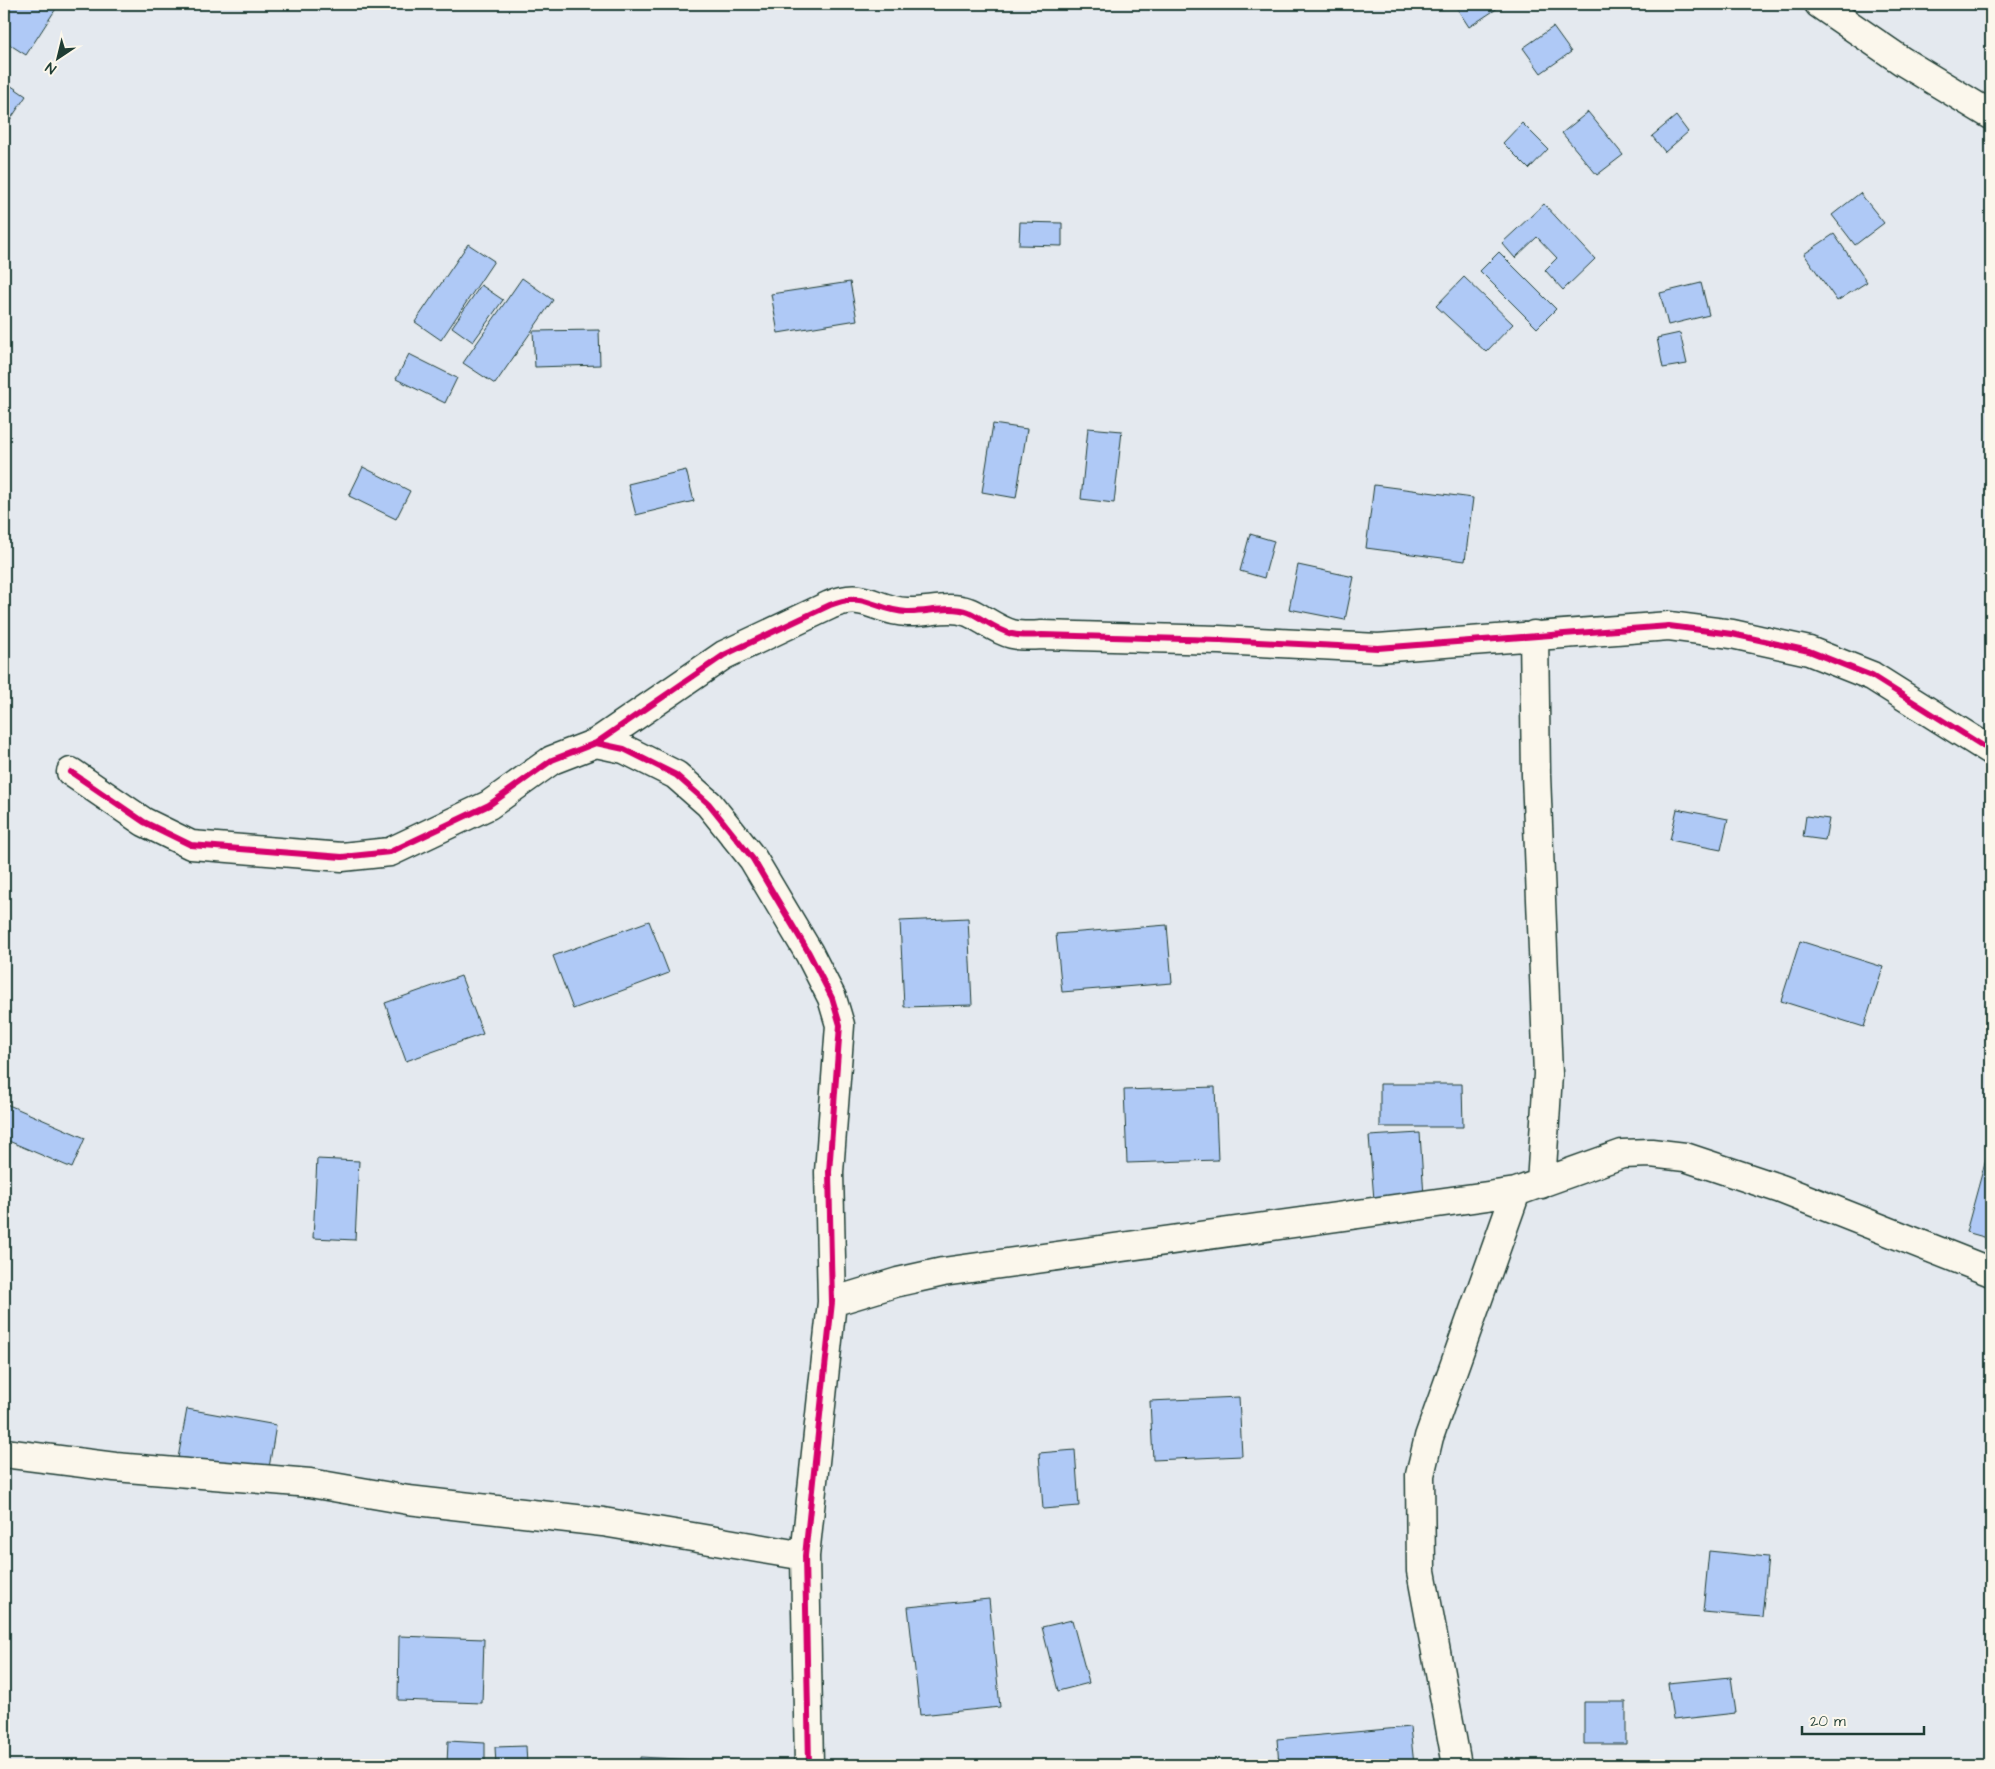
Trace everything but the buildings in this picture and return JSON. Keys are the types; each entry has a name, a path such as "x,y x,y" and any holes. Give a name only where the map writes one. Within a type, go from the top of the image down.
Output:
{"street":[{"path":"1819,4 1902,61 1991,115"},
{"path":"71,772 144,822 191,845 342,857 390,852 488,805 552,760 596,744 724,655 844,599 858,599 906,612 947,609 968,612 1003,632 1018,637 1219,640 1378,648 1669,626 1732,634 1809,651 1872,676 1991,751"},
{"path":"1457,1765 1421,1571 1420,1475 1430,1437 1528,1188 1548,1074 1536,774 1534,636"},
{"path":"596,744 624,749 676,775 709,804 753,858 809,953 832,998 840,1026 828,1172 832,1302 805,1556 809,1765"},
{"path":"832,1302 898,1282 943,1272 1528,1188 1622,1154 1651,1153 1684,1157 1781,1189 1991,1272"},
{"path":"4,1453 115,1467 310,1483 408,1500 603,1522 805,1556"}],"cycle path":[{"path":"596,743 724,655 830,605 842,601 861,600 896,611 961,610 1006,632 1025,636 1219,640 1378,648 1669,626 1732,634 1809,651 1872,676 1991,751"},
{"path":"71,772 144,822 191,845 342,857 390,852 489,805 552,760 596,743 624,749 676,775 709,804 753,859 809,953 832,998 840,1025 829,1172 832,1302 805,1556 809,1765"}]}
